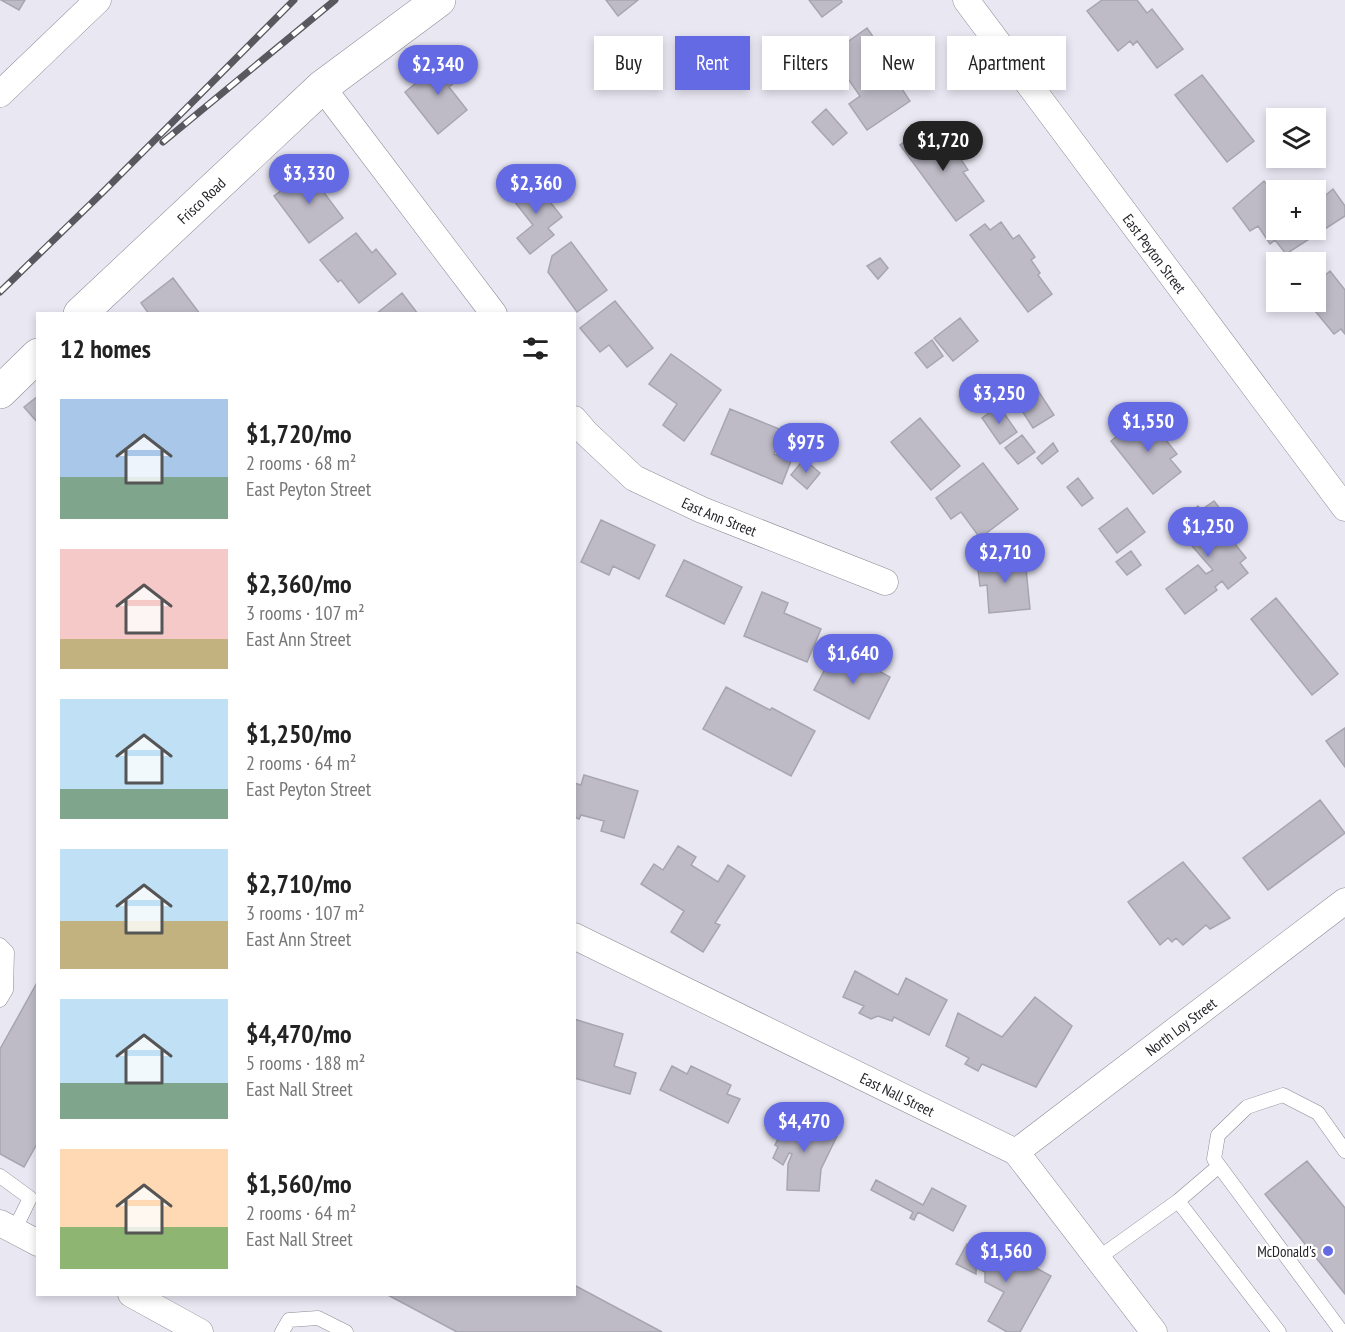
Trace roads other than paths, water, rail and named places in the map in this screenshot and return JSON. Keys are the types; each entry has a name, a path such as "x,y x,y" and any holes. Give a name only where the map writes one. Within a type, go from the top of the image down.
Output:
{"street":[{"path":"0,94 98,0"},
{"name":"Frisco Road","path":"82,312 322,87 439,0"},
{"name":"East Peyton Street","path":"966,0 1345,508"},
{"path":"322,87 492,312"},
{"path":"0,392 36,357"},
{"name":"East Ann Street","path":"576,422 586,434 634,478 702,510 885,582"},
{"name":"North Loy Street","path":"1016,1152 1345,901"},
{"name":"East Nall Street","path":"576,937 1016,1152 1154,1332"},
{"path":"7,1227 36,1242"},
{"path":"135,1296 200,1332"}],"lane":[{"path":"0,945 7,952 6,990 0,1000"},
{"path":"1342,1332 1214,1159 1218,1135 1247,1107 1283,1095 1318,1113 1345,1151"},
{"path":"1097,1259 1178,1201 1219,1166"},
{"path":"0,1176 30,1198 7,1227"},
{"path":"1178,1201 1279,1332"},
{"path":"282,1332 289,1320 318,1318 346,1332"}],"railway":[{"path":"0,292 294,0"},
{"path":"163,142 335,0"}],"place":[{"name":"McDonald's","path":"1328,1251"}]}
